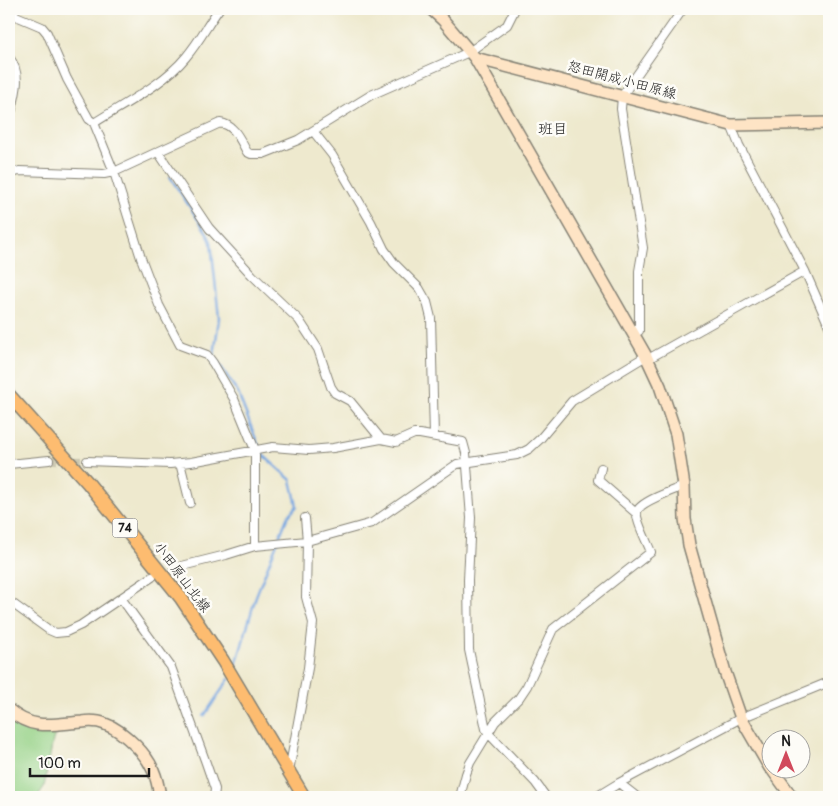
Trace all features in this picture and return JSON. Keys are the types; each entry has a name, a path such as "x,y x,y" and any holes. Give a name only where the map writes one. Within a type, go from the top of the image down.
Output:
{"main road":[{"name":"小田原山北線","path":"9,395 88,483 181,598 231,675 304,797"}],"street":[{"path":"94,123 155,84 176,68 187,56 219,9"},
{"path":"431,9 443,20 472,55 647,357 660,386 676,434 691,554 727,679 741,718 760,750"},
{"path":"9,174 19,171 104,174 114,172 220,123 228,124 232,127 247,152 257,155 272,151 298,140 384,88 472,55 507,25 515,9"},
{"path":"633,335 639,331 639,271 643,248 621,109 622,96 683,9"},
{"path":"9,13 42,27 47,32 67,79 89,119 94,123 114,172 141,258 159,305 180,345 207,355 234,399 255,450 255,546"},
{"name":"怒田開成小田原線","path":"472,55 731,125 829,122"},
{"path":"9,57 16,69 17,77 16,95 9,120"},
{"path":"731,125 739,145 805,271 829,326"},
{"path":"313,131 336,162 371,222 384,249 394,264 418,288 427,302 431,318 434,436"},
{"path":"158,152 208,228 252,276 299,320 318,349 331,387 350,401 381,439"},
{"path":"174,568 255,546 307,541 372,523 457,464 517,455 529,449 540,439 572,401 647,357 805,271"},
{"path":"87,461 180,463 274,447 309,450 333,448 381,439 396,442 414,434 463,442 467,463 471,518 468,580 469,650 488,733 536,782 546,797"},
{"path":"9,464 49,460"},
{"path":"180,463 190,503"},
{"path":"460,797 470,763 495,722 523,692 553,629 651,552 637,514 598,480 600,468"},
{"path":"637,514 642,505 684,486"},
{"path":"289,771 308,668 313,623 306,597 307,541 305,518"},
{"path":"9,601 43,626 56,632 66,632 81,625 152,577"},
{"path":"121,598 171,667 206,763 214,789 214,797"},
{"path":"596,797 741,718 829,682"},
{"path":"9,710 27,722 45,725 89,721 103,723 115,728 144,754 155,771 160,797"},
{"path":"778,778 792,797"},
{"path":"619,783 637,797"}],"green space":[{"path":"9,716 25,727 44,730 57,728 44,787 37,797 9,797"}],"waterway":[{"path":"170,177 211,242 219,318 214,356 238,393 259,447"},
{"path":"233,669 237,662 256,596 287,518 297,506 291,480 262,452"},
{"path":"204,716 229,679"}],"tunnel":[{"path":"49,460 87,461"}],"district":[{"name":"班目","path":"553,129"}]}
